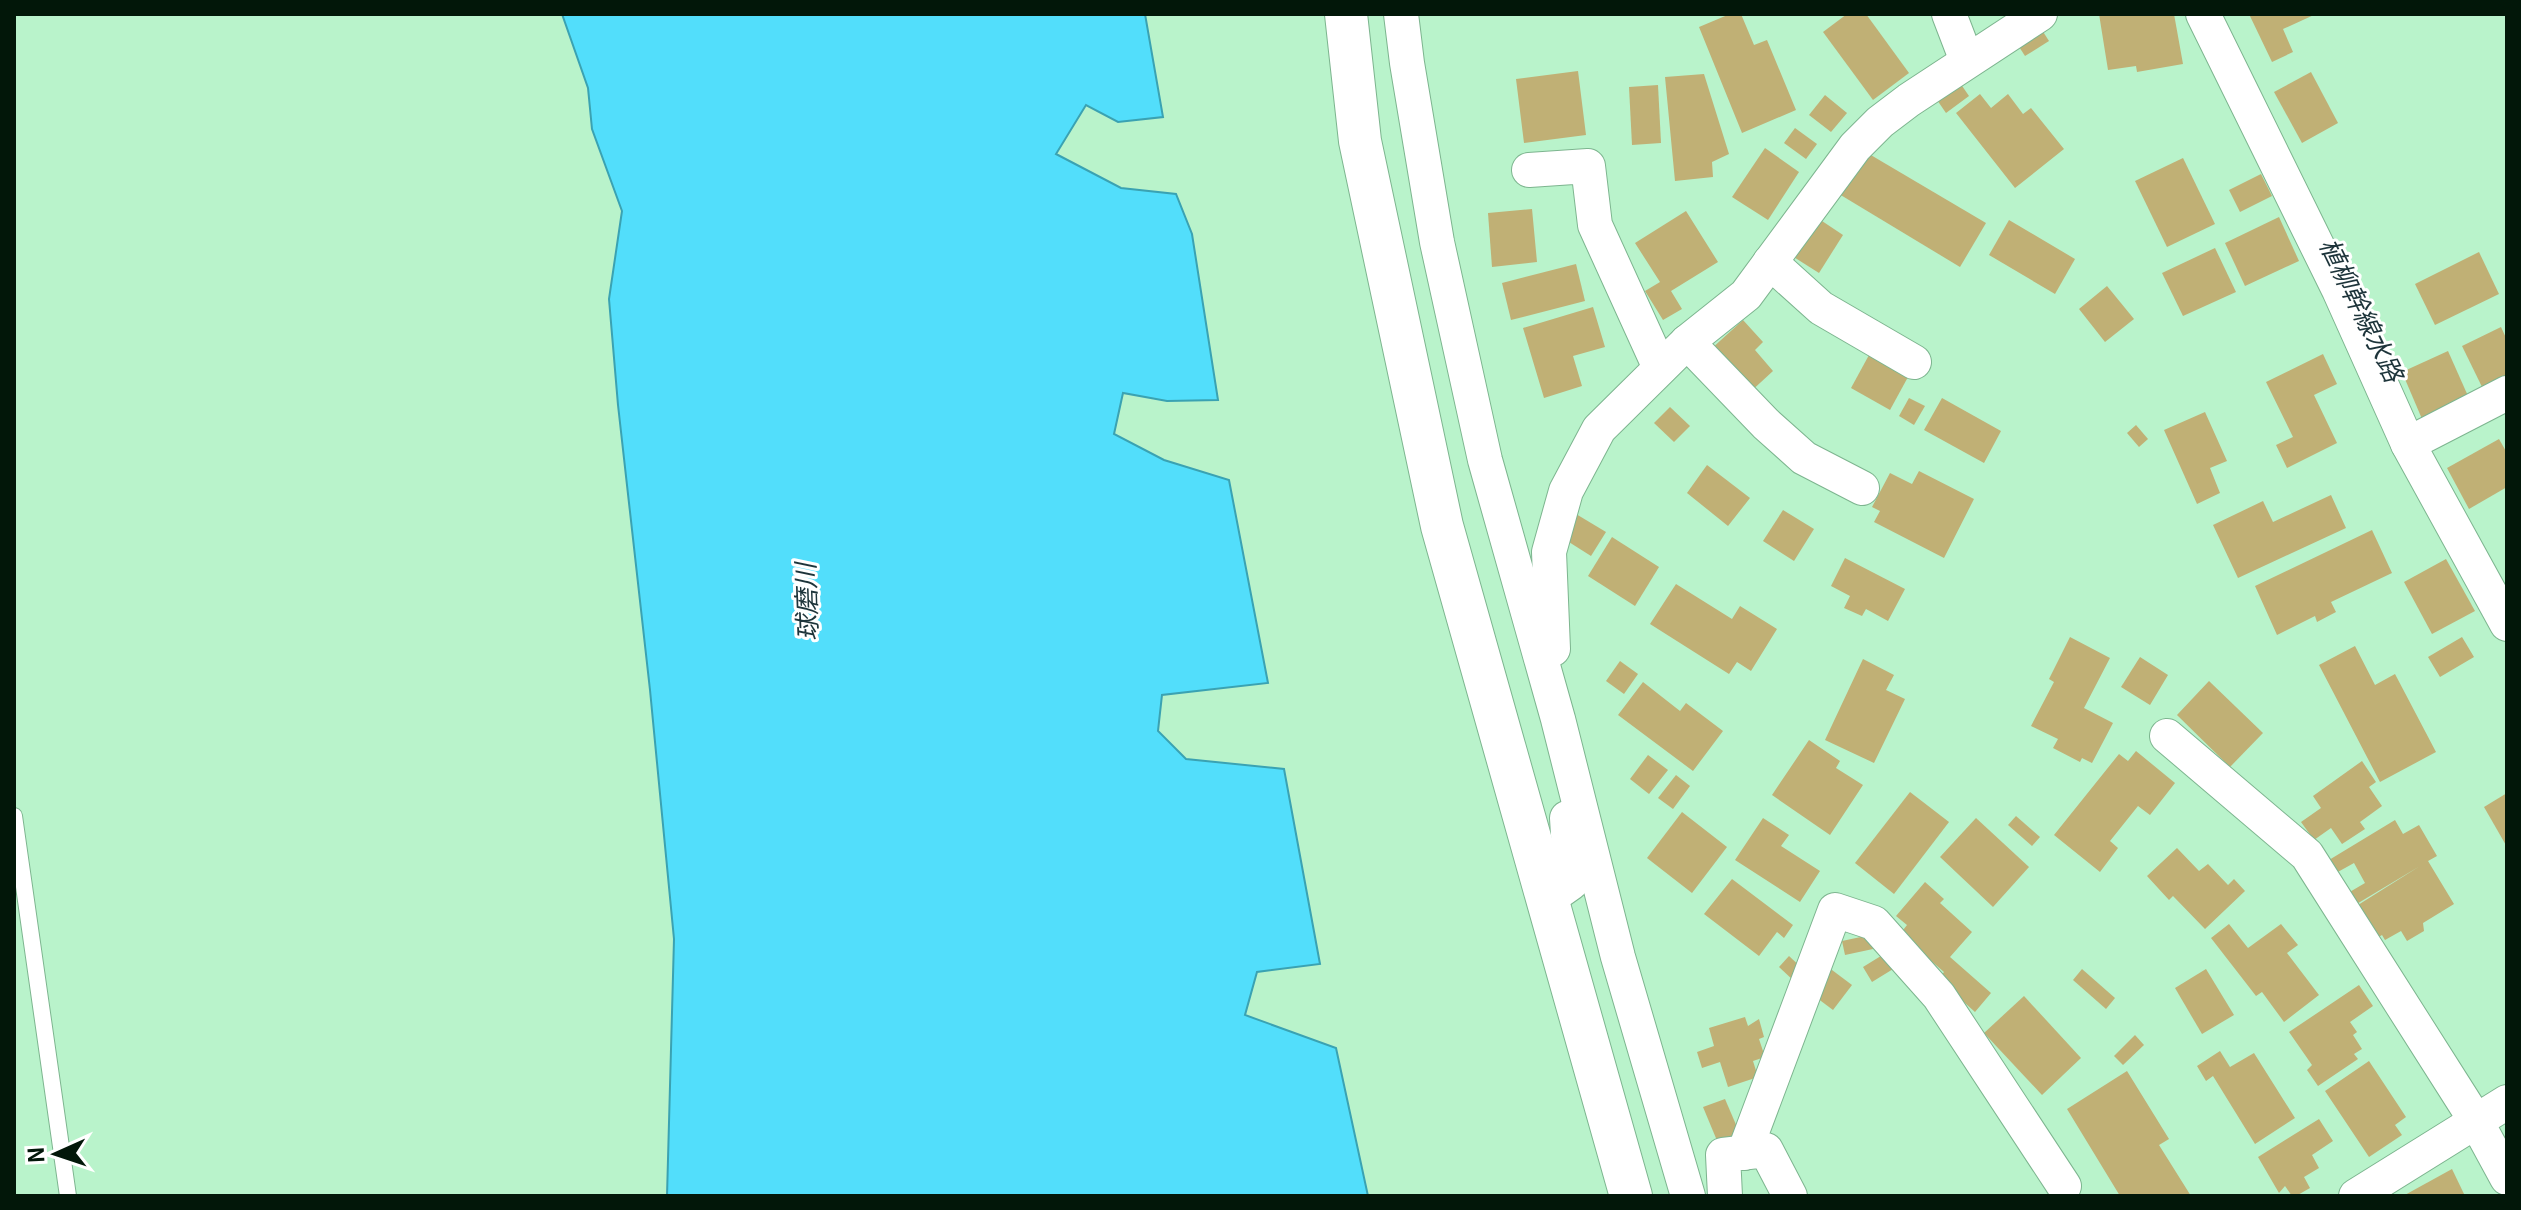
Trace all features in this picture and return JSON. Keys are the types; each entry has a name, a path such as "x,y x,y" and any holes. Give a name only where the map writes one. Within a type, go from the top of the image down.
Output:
{"street":[{"path":"1346,14 1360,141 1442,526 1631,1196"},
{"path":"1401,14 1437,242 1485,460 1558,719 1618,957 1688,1196"},
{"path":"1949,14 1967,61"},
{"path":"1547,900 1571,883 1566,791 1554,682 1549,552 1566,491 1599,429 1687,342 1746,295 1855,147 1880,122 2040,14"},
{"path":"2203,14 2339,290 2408,444 2507,624"},
{"path":"1529,170 1588,166 1595,225 1660,368"},
{"path":"1770,262 1821,308 1914,362"},
{"path":"1687,342 1766,424 1804,458 1862,488"},
{"path":"2408,444 2507,393"},
{"path":"2167,736 2307,855 2476,1121 2507,1178"},
{"path":"1744,1153 1757,1111 1835,910 1874,923 1939,996 2060,1193"},
{"path":"2356,1196 2507,1102"},
{"path":"1725,1196 1723,1155 1766,1150 1790,1196"}],"lane":[{"path":"14,816 68,1196"}],"water":[{"name":"球磨川","path":"562,14 1145,14 1163,117 1118,122 1086,105 1056,154 1121,188 1176,194 1192,234 1218,400 1167,401 1123,393 1114,434 1164,460 1229,480 1268,683 1162,695 1158,731 1186,759 1284,769 1320,964 1257,972 1245,1015 1336,1048 1368,1196 667,1196 674,939 609,299 622,211 592,129 588,88"}],"building":[{"path":"1730,14 1741,14 1754,45 1767,40 1796,110 1742,133 1699,27"},
{"path":"1847,14 1866,14 1909,73 1873,100 1823,32"},
{"path":"2099,14 2174,14 2183,64 2137,72 2136,66 2108,70"},
{"path":"2249,14 2316,14 2283,29 2293,52 2272,62"},
{"path":"2040,27 2049,41 2025,56 2016,42"},
{"path":"1578,71 1586,135 1524,143 1516,79"},
{"path":"2311,72 2338,123 2302,143 2274,92"},
{"path":"1704,74 1729,154 1712,162 1713,177 1675,181 1665,77"},
{"path":"1958,80 1969,96 1946,113 1935,97"},
{"path":"1658,85 1661,143 1632,145 1629,87"},
{"path":"1980,94 1991,108 2008,94 2023,114 2031,108 2064,149 2015,188 1956,113"},
{"path":"1825,95 1847,113 1831,132 1809,115"},
{"path":"1795,128 1817,144 1806,159 1784,143"},
{"path":"1765,148 1799,172 1768,220 1732,197"},
{"path":"1864,151 1986,223 1960,267 1839,194"},
{"path":"2183,158 2215,224 2167,247 2135,181"},
{"path":"2261,174 2272,196 2240,212 2229,190"},
{"path":"1532,209 1537,262 1492,267 1488,213"},
{"path":"1686,211 1718,262 1671,291 1682,309 1663,320 1645,291 1660,282 1635,243"},
{"path":"1813,215 1843,235 1819,273 1789,254"},
{"path":"2279,217 2299,261 2245,286 2225,243"},
{"path":"2009,220 2075,259 2055,294 1989,255"},
{"path":"2215,248 2236,292 2183,316 2162,273"},
{"path":"2479,252 2499,294 2435,325 2415,284"},
{"path":"1576,264 1585,301 1511,320 1502,283"},
{"path":"2107,286 2134,319 2105,342 2079,309"},
{"path":"1593,307 1605,347 1573,356 1582,386 1544,398 1523,328"},
{"path":"1743,320 1763,342 1755,350 1773,371 1748,394 1710,350"},
{"path":"2501,327 2507,340 2507,379 2484,391 2462,346"},
{"path":"2448,351 2472,405 2425,426 2402,372"},
{"path":"2323,354 2337,384 2314,395 2337,443 2287,468 2276,445 2293,437 2266,382"},
{"path":"1869,355 1908,377 1890,410 1851,388"},
{"path":"1909,398 1925,406 1914,425 1899,416"},
{"path":"1942,398 2001,431 1984,463 1924,430"},
{"path":"1670,407 1690,426 1674,442 1654,423"},
{"path":"2205,412 2227,461 2210,468 2220,493 2197,504 2164,430"},
{"path":"2136,425 2148,439 2139,447 2127,433"},
{"path":"2499,439 2507,453 2507,487 2469,509 2447,468"},
{"path":"1707,465 1750,498 1728,526 1687,493"},
{"path":"1919,471 1974,499 1944,558 1874,522 1880,511 1872,507 1890,473 1912,484"},
{"path":"2331,495 2346,528 2238,578 2213,525 2263,501 2273,522"},
{"path":"1783,510 1814,529 1794,561 1763,541"},
{"path":"1576,514 1606,532 1591,556 1561,537"},
{"path":"2372,530 2392,573 2331,602 2336,612 2317,622 2315,616 2277,635 2255,586"},
{"path":"1612,537 1659,567 1635,606 1588,576"},
{"path":"1845,558 1905,589 1888,621 1866,609 1862,616 1844,608 1850,596 1831,586"},
{"path":"2446,559 2475,611 2432,634 2404,582"},
{"path":"1676,584 1732,619 1740,606 1777,629 1751,671 1737,662 1729,674 1650,624"},
{"path":"2070,637 2110,658 2084,708 2113,723 2092,763 2082,758 2080,762 2053,748 2058,739 2031,726 2054,682 2049,679"},
{"path":"2462,637 2474,657 2440,677 2428,657"},
{"path":"2355,646 2375,685 2395,674 2436,752 2380,782 2319,665"},
{"path":"2140,657 2168,675 2150,705 2121,687"},
{"path":"1863,659 1894,675 1886,690 1905,699 1874,763 1825,740"},
{"path":"1620,661 1638,674 1624,694 1606,681"},
{"path":"2209,681 2263,733 2230,767 2177,715"},
{"path":"1643,682 1680,711 1686,703 1723,731 1693,771 1618,715"},
{"path":"1809,740 1840,761 1836,768 1863,785 1830,835 1772,795"},
{"path":"2136,751 2175,783 2150,815 2138,806 2110,841 2118,848 2100,872 2054,835 2119,754 2128,761"},
{"path":"1648,755 1668,770 1649,794 1630,779"},
{"path":"2362,761 2376,782 2369,787 2382,806 2360,822 2365,829 2342,844 2331,828 2314,840 2301,822 2321,808 2313,796"},
{"path":"1676,775 1690,786 1673,809 1658,798"},
{"path":"1910,792 1949,822 1894,894 1855,863"},
{"path":"2507,793 2507,847 2484,807"},
{"path":"1682,812 1727,847 1692,893 1647,858"},
{"path":"2016,816 2040,837 2032,846 2008,825"},
{"path":"1763,818 1789,835 1781,846 1820,871 1800,902 1735,860"},
{"path":"1976,818 2029,867 1993,907 1940,857"},
{"path":"2395,820 2403,834 2419,825 2437,856 2428,861 2454,904 2423,923 2424,931 2407,941 2401,931 2385,940 2382,935 2377,938 2358,905 2420,866 2355,905 2348,893 2365,883 2354,863 2336,873 2329,860"},
{"path":"2177,848 2199,871 2208,864 2228,885 2234,879 2245,891 2205,929 2173,896 2169,900 2147,876"},
{"path":"1732,879 1793,925 1784,938 1777,932 1759,956 1704,914"},
{"path":"1925,882 1944,899 1940,903 1972,932 1950,957 1991,993 1975,1012 1938,979 1944,972 1900,934 1907,925 1896,916"},
{"path":"2229,924 2248,948 2281,924 2298,945 2287,953 2319,995 2284,1022 2262,992 2256,996 2211,938"},
{"path":"1870,935 1873,949 1845,955 1842,941"},
{"path":"1889,951 1898,966 1872,982 1863,967"},
{"path":"1789,956 1804,970 1794,981 1779,967"},
{"path":"1828,967 1852,985 1833,1010 1809,992"},
{"path":"2082,969 2115,998 2106,1009 2073,980"},
{"path":"2206,969 2234,1015 2202,1034 2175,988"},
{"path":"2359,985 2373,1006 2350,1022 2357,1032 2353,1035 2362,1049 2354,1054 2358,1059 2318,1086 2307,1070 2312,1065 2289,1032"},
{"path":"2024,996 2081,1058 2042,1095 1984,1033"},
{"path":"1745,1017 1748,1026 1759,1019 1764,1037 1759,1039 1765,1057 1753,1061 1758,1077 1728,1087 1720,1062 1702,1068 1697,1052 1714,1046 1709,1028"},
{"path":"2135,1035 2144,1045 2123,1065 2114,1056"},
{"path":"2220,1051 2230,1067 2254,1053 2295,1118 2255,1144 2213,1076 2206,1081 2197,1066"},
{"path":"2369,1061 2406,1117 2395,1125 2402,1135 2369,1157 2325,1091"},
{"path":"2127,1071 2169,1139 2159,1145 2191,1196 2120,1196 2067,1109"},
{"path":"1725,1099 1740,1134 1718,1143 1703,1107"},
{"path":"2319,1119 2333,1141 2312,1155 2319,1168 2304,1177 2310,1188 2292,1196 2285,1186 2279,1193 2258,1157"},
{"path":"2452,1169 2465,1196 2403,1196"}],"water label":[{"name":"植柳幹線水路","path":"2361,310"}]}
